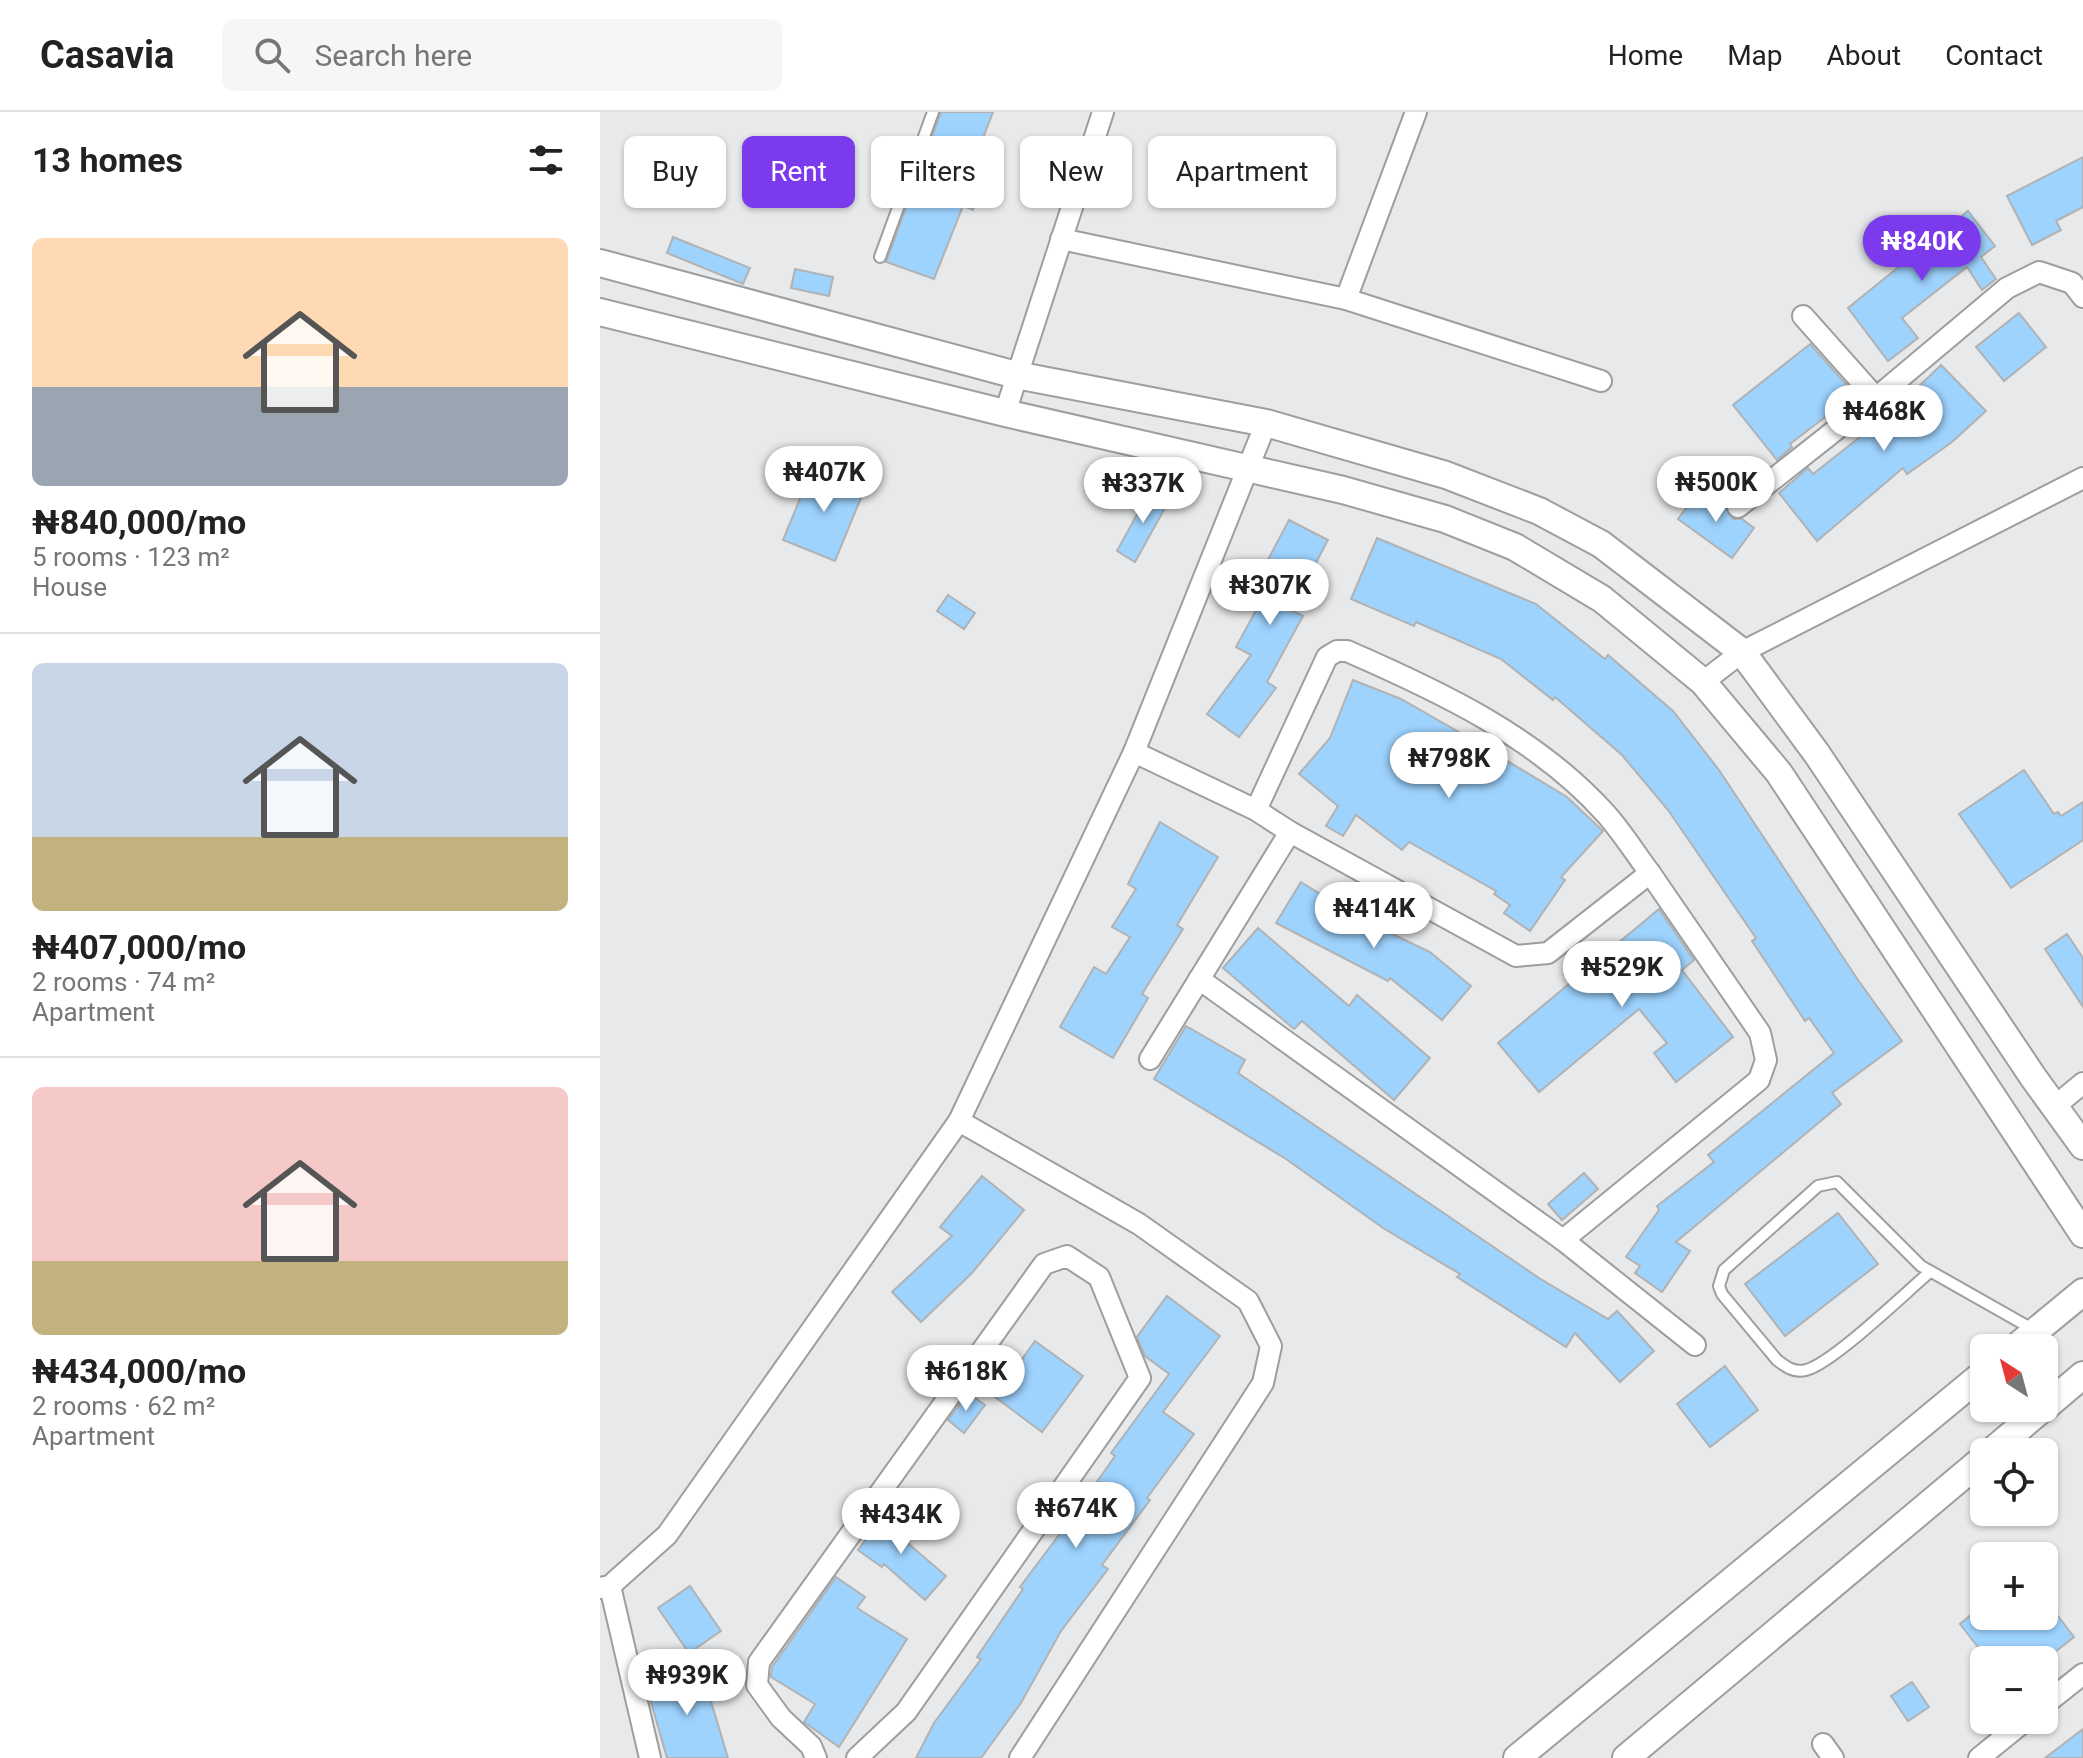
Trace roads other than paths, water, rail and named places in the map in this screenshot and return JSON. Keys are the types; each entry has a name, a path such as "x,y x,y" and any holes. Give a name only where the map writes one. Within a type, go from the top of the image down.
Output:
{"street":[{"path":"1005,413 1103,112"},
{"path":"1346,299 1416,112"},
{"path":"1061,239 1346,299 1601,381"},
{"path":"600,263 1016,375 1266,423 1446,475 1539,511 1601,544 1742,652 1817,754 2083,1146"},
{"path":"1738,507 1876,398 2007,288 2039,272 2072,283 2083,297"},
{"path":"600,312 1005,413 1249,467 1445,519 1515,547 1602,599 1703,682 1779,773 2083,1234"},
{"path":"1803,316 1876,398"},
{"path":"650,1758 605,1587 667,1535 959,1121 1134,752 1266,423"},
{"path":"1703,682 1742,652 2083,478"},
{"path":"1256,810 1327,657 1337,651 1347,651 1443,693 1548,761 1605,813 1650,873 1760,1033 1766,1060 1759,1080 1563,1240"},
{"path":"1134,752 1256,810 1290,832 1516,956 1548,953 1650,873"},
{"path":"1150,1059 1290,832"},
{"path":"1199,979 1563,1240 1695,1345"},
{"path":"2054,1107 2083,1083"},
{"path":"959,1121 1139,1224 1248,1301 1271,1346 1263,1383 1020,1758"},
{"path":"816,1758 811,1746 781,1718 757,1685 759,1662 1044,1264 1067,1256 1099,1277 1140,1378 906,1712 857,1758"},
{"path":"2031,1334 2083,1292"},
{"path":"2058,1396 2083,1375"},
{"path":"1517,1758 1970,1385"},
{"path":"2008,1438 2027,1422"},
{"path":"1626,1758 1970,1470"},
{"path":"2058,1694 2083,1674"},
{"path":"1979,1758 2009,1734"}],"lane":[{"path":"880,257 933,112"},
{"path":"1930,1272 1825,1359 1800,1371 1788,1369 1777,1360 1722,1294 1719,1286 1724,1270 1828,1181 1844,1187 1930,1272 2035,1331"}]}
